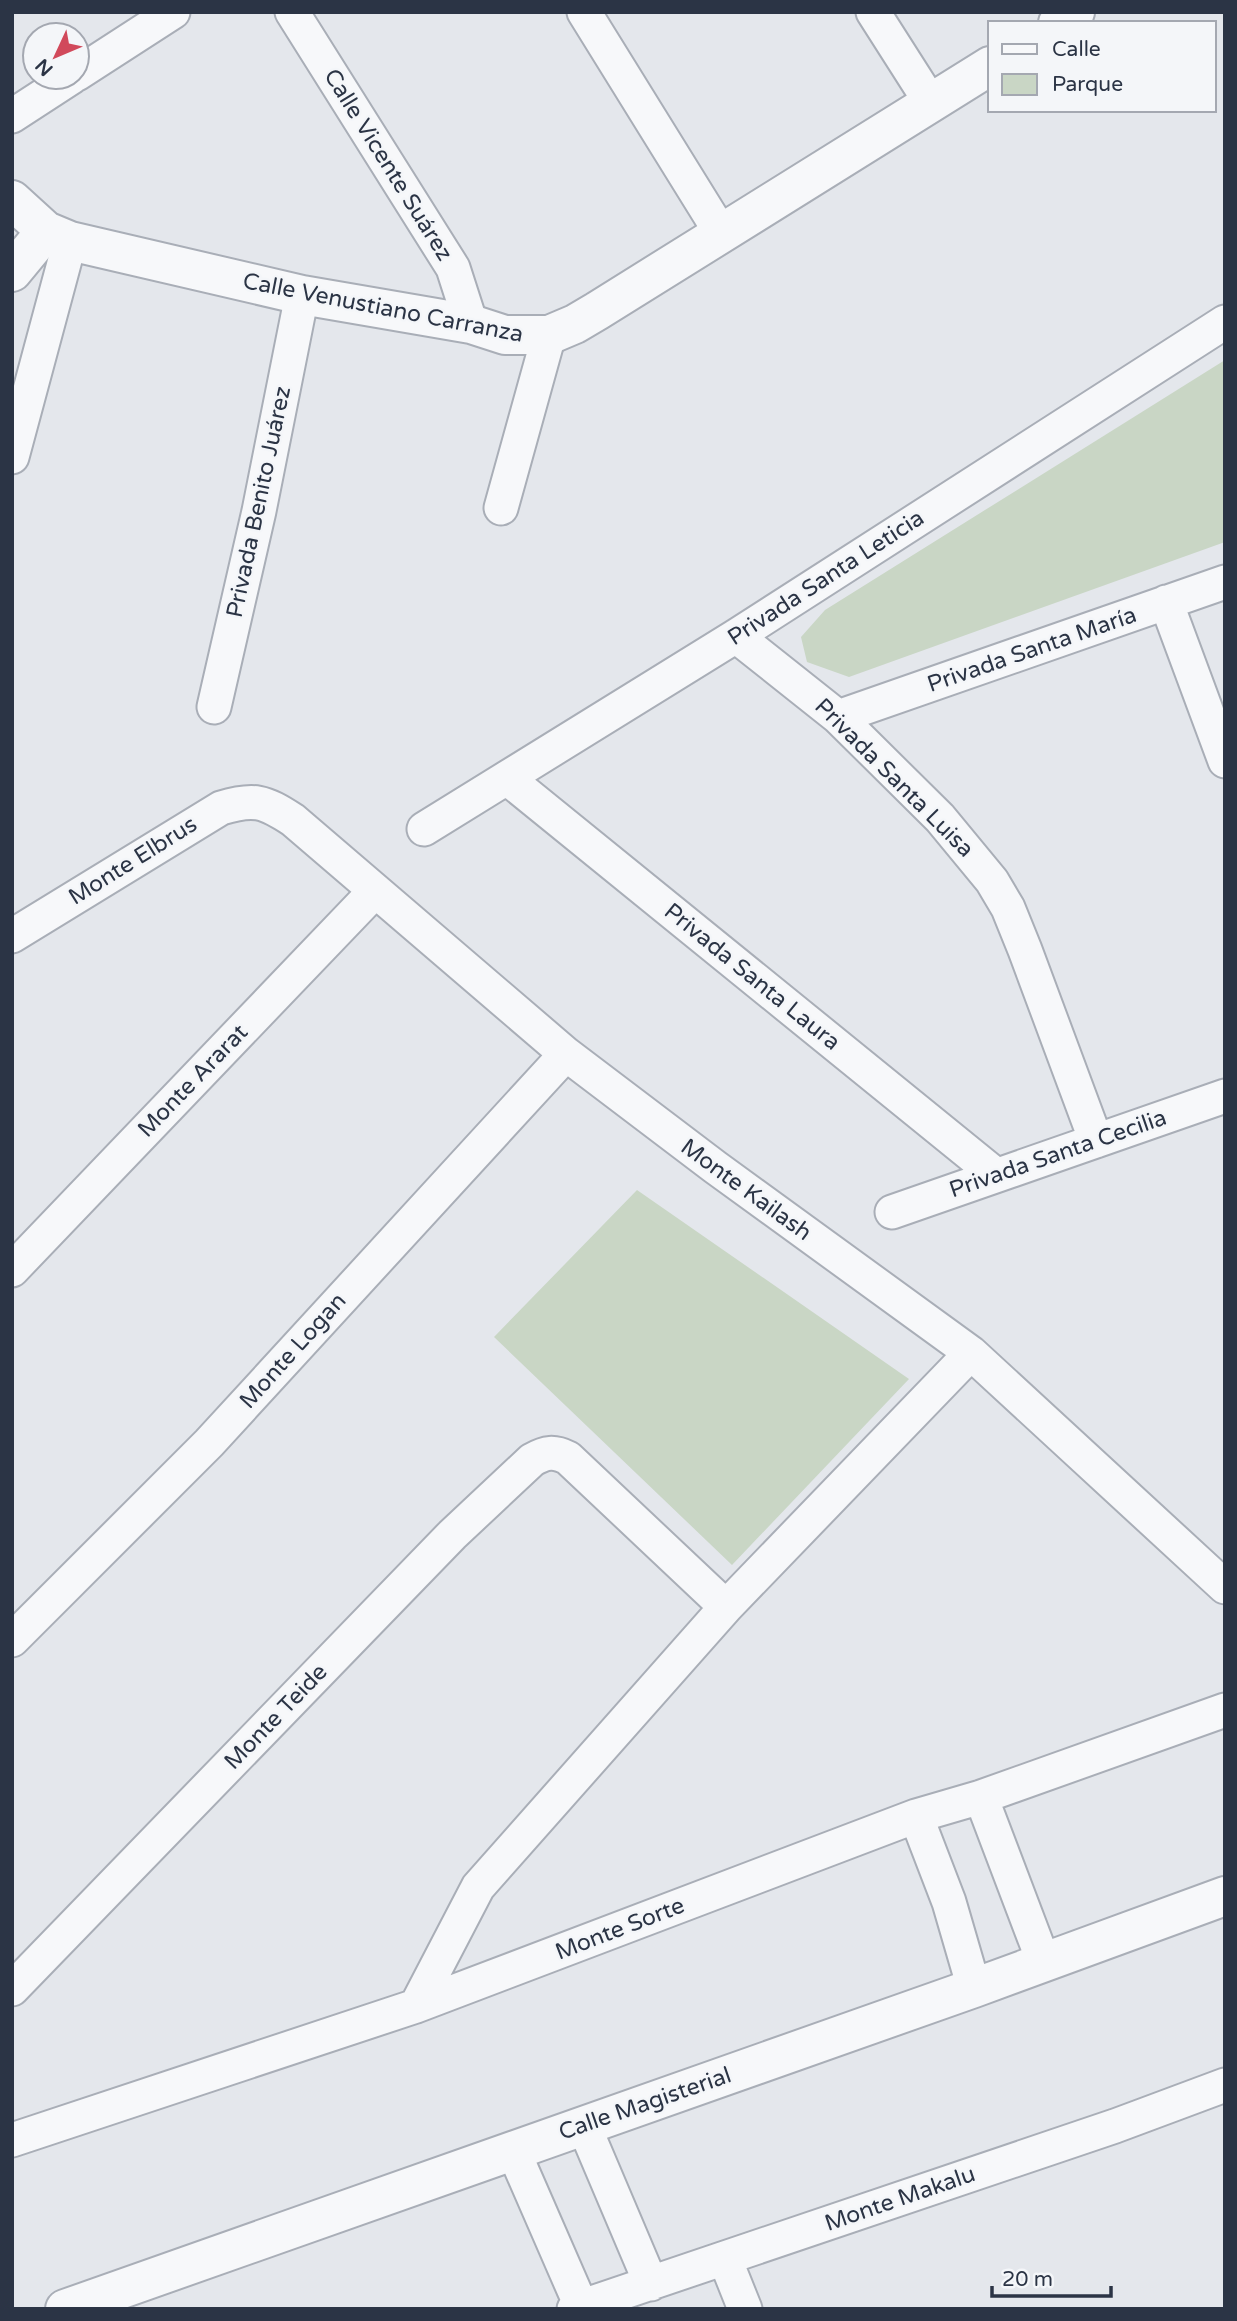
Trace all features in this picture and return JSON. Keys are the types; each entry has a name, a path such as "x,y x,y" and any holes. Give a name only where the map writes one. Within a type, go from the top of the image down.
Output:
{"street":[{"path":"91,65 173,12"},
{"name":"Calle Vicente Suárez","path":"292,12 453,268 471,324"},
{"path":"584,12 721,233"},
{"path":"873,12 931,103"},
{"name":"Calle Venustiano Carranza","path":"12,200 58,236 302,295 471,324 505,335 549,335 597,311 988,67"},
{"path":"12,116 50,91"},
{"path":"12,272 58,236"},
{"path":"12,457 58,236"},
{"name":"Privada Benito Juárez","path":"214,707 259,511 302,295"},
{"name":"Privada Santa Leticia","path":"424,829 736,636 1225,322"},
{"path":"501,508 549,335"},
{"name":"Privada Santa María","path":"838,717 1225,582"},
{"path":"1167,603 1225,761"},
{"name":"Privada Santa Luisa","path":"736,636 838,717 940,818 992,881 1008,908 1025,950 1096,1141"},
{"name":"Privada Santa Laura","path":"507,778 996,1175"},
{"name":"Monte Kailash","path":"260,801 293,820 566,1054 715,1167 971,1353 1225,1587"},
{"name":"Monte Elbrus","path":"12,936 204,817 239,802 260,801"},
{"name":"Monte Ararat","path":"12,1270 375,891"},
{"name":"Monte Logan","path":"12,1640 209,1443 566,1054"},
{"name":"Privada Santa Cecilia","path":"892,1212 1225,1096"},
{"path":"416,2006 478,1887 726,1607 971,1353"},
{"name":"Monte Teide","path":"12,1989 452,1535 522,1467 546,1452 558,1453 579,1466 726,1607"},
{"name":"Monte Sorte","path":"12,2140 416,2006 916,1816 981,1797 1225,1710"},
{"path":"981,1797 1044,1963"},
{"path":"916,1816 949,1902 974,1988"},
{"name":"Calle Magisterial","path":"65,2309 974,1988 1225,1896"},
{"name":"Monte Makalu","path":"577,2308 1115,2126 1225,2085"},
{"path":"584,2126 651,2284"},
{"path":"513,2150 577,2308"},
{"path":"725,2259 745,2309"}],"green space":[{"path":"1225,360 1225,542 849,677 807,662 801,637 825,610"},
{"path":"637,1190 909,1379 732,1565 494,1337"}]}
